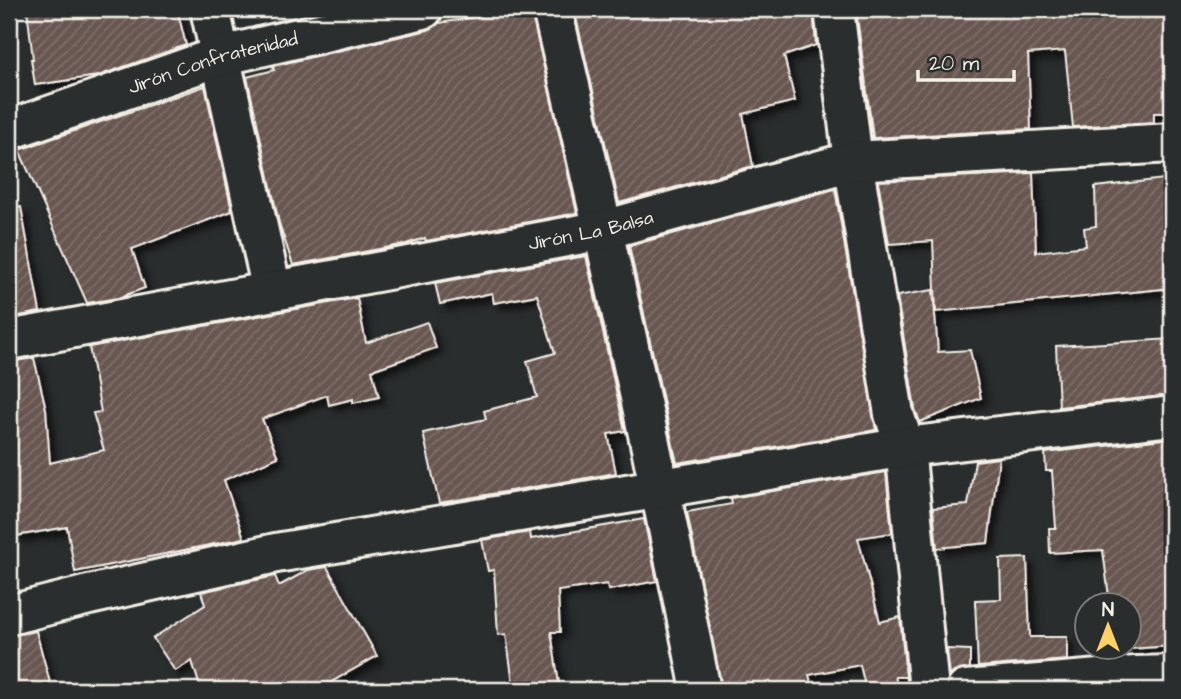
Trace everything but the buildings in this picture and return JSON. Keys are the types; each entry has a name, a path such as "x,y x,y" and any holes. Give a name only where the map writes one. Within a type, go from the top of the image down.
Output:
{"street":[{"path":"210,9 272,291"},
{"name":"Jirón Confratenidad","path":"9,130 221,56 423,9"},
{"path":"552,9 661,489 701,690"},
{"path":"834,9 853,161 894,414 905,447 929,690"},
{"name":"Jirón La Balsa","path":"9,340 604,230 853,161 1172,143"},
{"path":"9,615 89,594 276,553 905,447 1172,415"},
{"path":"966,690 1172,675"}]}
